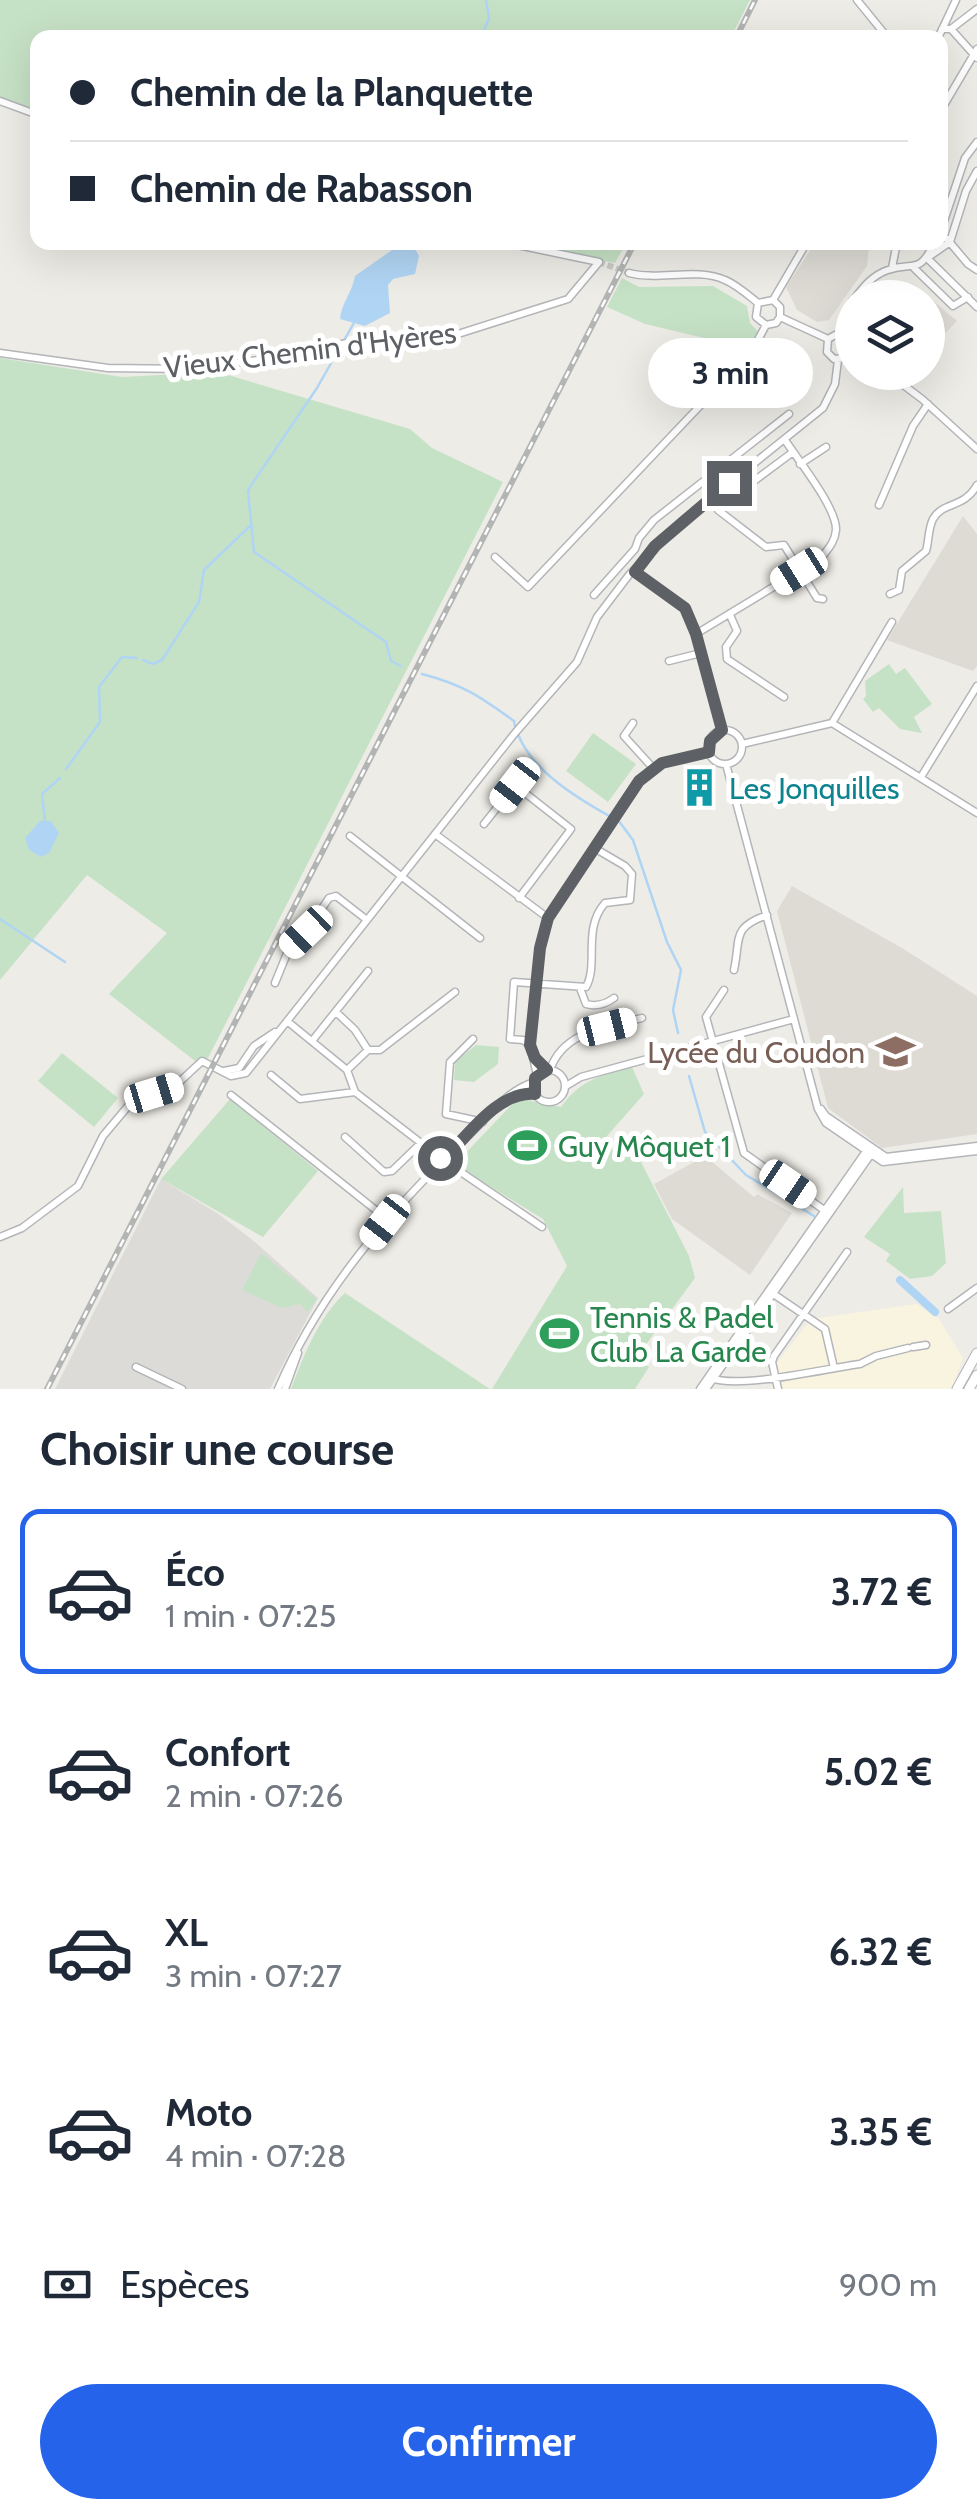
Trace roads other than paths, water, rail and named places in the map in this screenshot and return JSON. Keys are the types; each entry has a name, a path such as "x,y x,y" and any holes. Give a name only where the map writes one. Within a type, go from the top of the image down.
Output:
{"main road":[{"path":"957,1389 977,1353"},
{"path":"969,1389 977,1375"}],"street":[{"path":"857,0 881,30"},
{"path":"946,29 956,0"},
{"path":"946,29 977,10"},
{"path":"948,31 976,53 948,99"},
{"path":"0,101 30,112"},
{"path":"948,208 965,158 977,142"},
{"path":"977,171 966,191 950,242 977,270"},
{"name":"Vieux Chemin d'Hyères","path":"0,353 142,370 245,362 346,343 458,334 568,299 599,262 542,250"},
{"path":"630,274 649,278 717,277 758,303 773,300 801,250"},
{"path":"892,268 895,250"},
{"path":"927,258 931,250"},
{"path":"870,280 892,268 914,268 938,250"},
{"path":"927,258 977,307"},
{"path":"914,268 953,306 968,297"},
{"path":"495,558 528,588 752,350 766,325 776,323 780,307 773,300"},
{"path":"758,303 756,316 766,325"},
{"path":"780,317 828,340"},
{"path":"835,335 828,340 827,352 835,358"},
{"path":"0,1237 22,1228 78,1186 103,1136 134,1099 174,1087 202,1061 223,1071 242,1070 254,1046 287,1021 576,662 609,599 655,546 823,408 835,384"},
{"path":"910,390 977,449"},
{"path":"880,505 914,426 928,404"},
{"path":"594,595 635,550 639,538 654,520 789,414"},
{"path":"696,634 821,558 832,544 836,528 831,512 785,440"},
{"path":"800,464 826,446"},
{"path":"793,452 718,502 718,510 766,547 784,545 817,598 824,599"},
{"path":"699,484 710,498"},
{"path":"890,594 899,590 905,566 924,556 935,517 942,510 964,502 977,485"},
{"path":"635,572 685,608 722,730"},
{"path":"730,615 737,632 726,647 727,658 784,697"},
{"path":"832,723 892,622"},
{"path":"669,660 701,653"},
{"path":"920,777 977,686"},
{"path":"633,723 624,736 654,768"},
{"path":"742,744 832,723 977,814"},
{"path":"722,730 734,733 742,744 739,757 726,764 717,762 709,752 710,741 722,730"},
{"path":"535,1094 531,1048 540,948 548,918 639,781 673,759 709,752"},
{"path":"726,764 818,1109 826,1123 870,1151 893,1158 977,1148"},
{"path":"484,824 515,785 571,829 519,898"},
{"path":"435,834 548,918"},
{"path":"350,836 480,938"},
{"path":"564,1082 548,1070 523,1040 510,1039 514,982 586,987 590,980 596,914 606,903 630,900 633,886 632,874 625,866 596,849"},
{"path":"275,983 290,946 306,932 328,898 336,896 367,920"},
{"path":"734,970 738,932 747,922 767,915"},
{"path":"312,1041 368,971"},
{"path":"580,988 590,1005 614,998"},
{"path":"724,990 706,1017 744,1152 827,1211"},
{"path":"347,1070 368,1050 380,1050 456,992"},
{"path":"336,1012 368,1050"},
{"path":"282,1389 308,1326 325,1298 388,1219 443,1160 516,1089 548,1070 559,1052 576,1037 642,1018"},
{"path":"564,1082 794,1019"},
{"path":"287,1021 347,1070 355,1092 443,1160 542,1227"},
{"path":"473,1039 450,1062 446,1114 483,1122"},
{"path":"271,1075 300,1098 355,1092"},
{"path":"504,1101 517,1094 535,1094 546,1102 556,1101 563,1095 564,1082"},
{"path":"231,1095 388,1219"},
{"path":"344,1137 384,1172 392,1171 421,1143"},
{"path":"703,1389 870,1151"},
{"path":"778,1389 773,1359 846,1252"},
{"path":"948,1308 977,1288"},
{"path":"770,1292 828,1332 834,1368"},
{"path":"710,1378 739,1384 860,1364 876,1356 926,1345"},
{"path":"136,1367 182,1389"},
{"path":"717,1369 739,1384"}],"water":[{"path":"392,250 416,250 419,256 415,274 393,279 388,285 390,313 365,326 340,319 355,276"},
{"path":"40,821 51,821 59,833 49,853 41,857 29,850 25,838"}],"waterway":[{"path":"484,30 489,18 486,0"},
{"path":"355,321 317,388 248,491 254,552 386,642 391,661 401,666"},
{"path":"143,660 153,664 162,660 199,602 204,570 250,526"},
{"path":"66,769 100,722 99,687 122,657 137,658"},
{"path":"422,674 471,692 514,721 515,726"},
{"path":"518,734 545,772 611,817"},
{"path":"45,821 42,794 60,778"},
{"path":"618,820 633,840 667,942 681,970 673,1010 678,1033"},
{"path":"0,919 65,962"},
{"path":"689,1076 705,1132 746,1175 814,1216"},
{"path":"900,1280 935,1312"}],"tunnel":[{"path":"599,262 629,273"}],"railway":[{"path":"740,30 755,0"},
{"path":"47,1389 631,250"}],"place":[{"name":"Les Jonquilles","path":"699,788"},
{"name":"Lycée du Coudon","path":"895,1052"},
{"name":"Guy Môquet 1","path":"528,1146"},
{"name":"Tennis & Padel Club La Garde","path":"560,1334"}]}
